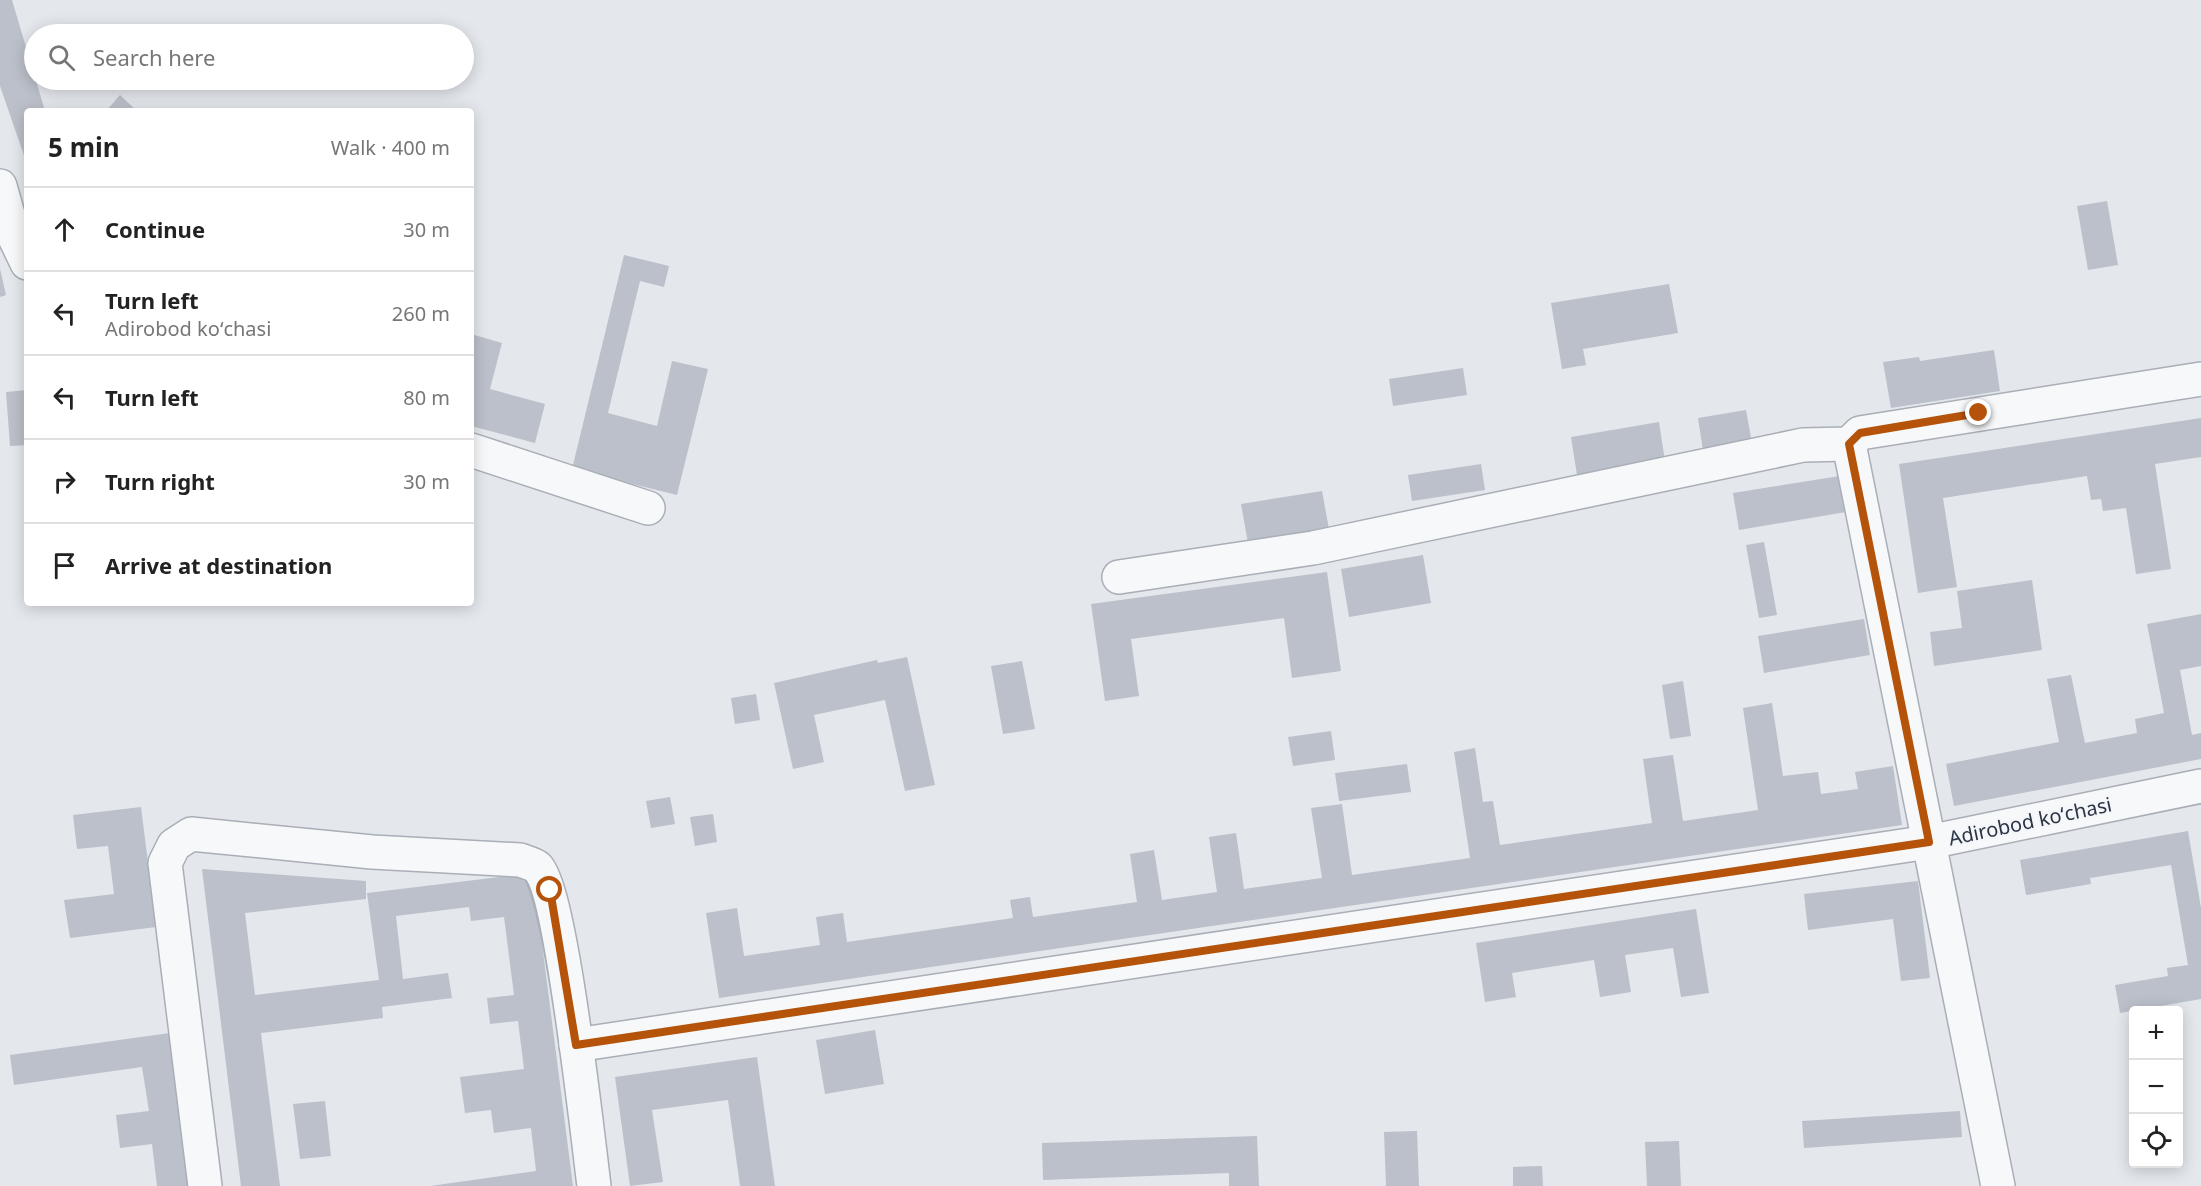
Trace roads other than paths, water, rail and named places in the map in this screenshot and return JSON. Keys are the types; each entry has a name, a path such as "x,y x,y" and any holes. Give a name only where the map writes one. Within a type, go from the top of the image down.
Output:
{"street":[{"path":"0,186 14,236 24,258"},
{"path":"1119,577 1313,548 1803,445 1849,444 1860,433 2201,380"},
{"path":"1849,444 1998,1186"},
{"path":"474,451 648,508"},
{"name":"Adirobod koʻchasi","path":"576,1045 1929,842 2201,786"},
{"path":"205,1186 165,862 174,845 191,834 372,852 520,860 537,867 550,890 576,1045 594,1186"}]}
